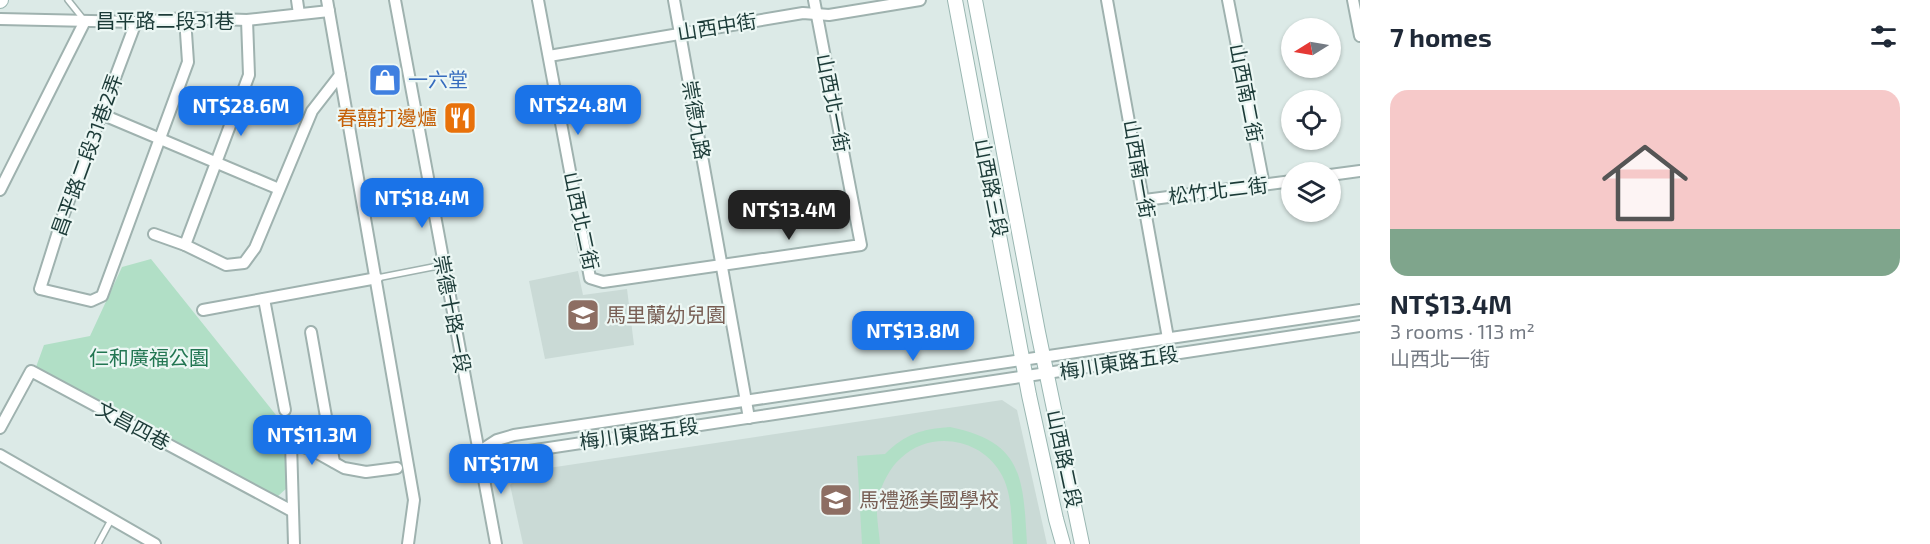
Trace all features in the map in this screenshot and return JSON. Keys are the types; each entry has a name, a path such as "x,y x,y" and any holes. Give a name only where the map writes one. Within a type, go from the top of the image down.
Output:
{"street":[{"path":"297,0 299,15"},
{"name":"崇德十路一段","path":"395,0 496,544"},
{"name":"山西北二街","path":"538,0 590,278 603,282 722,266"},
{"name":"崇德九路","path":"674,0 749,418"},
{"name":"山西北一街","path":"722,266 861,245 813,0"},
{"name":"山西中街","path":"549,56 803,13 829,15 920,0"},
{"name":"山西路三段","path":"955,0 1026,376"},
{"name":"山西路三段","path":"975,0 1046,373"},
{"name":"山西南一街","path":"1107,0 1168,338"},
{"name":"山西南二街","path":"1228,0 1264,185"},
{"path":"1353,0 1360,36"},
{"name":"昌平路二段31巷","path":"0,19 136,22 184,18 247,20 299,15 328,6"},
{"path":"328,6 414,500 408,544"},
{"path":"160,139 188,62 184,18"},
{"path":"184,245 249,75 247,20"},
{"path":"0,190 85,21"},
{"name":"昌平路二段31巷2弄","path":"136,22 63,216 40,289 91,301 102,296 160,139"},
{"path":"154,234 226,265 244,263 255,248 312,111 340,75"},
{"path":"101,114 279,189"},
{"path":"1341,174 1360,171"},
{"name":"松竹北二街","path":"1144,200 1281,183"},
{"path":"203,310 376,278"},
{"path":"264,299 285,410"},
{"name":"梅川東路五段","path":"480,451 505,437 1360,310"},
{"name":"梅川東路五段","path":"480,451 508,454 1360,326"},
{"path":"311,332 334,462"},
{"name":"文昌四巷","path":"0,428 31,371 292,511"},
{"name":"山西路二段","path":"1046,373 1082,544"},
{"name":"山西路二段","path":"1026,376 1063,544"},
{"path":"294,544 291,443 344,468 366,472 397,468"},
{"path":"0,455 155,544"}],"lane":[{"path":"68,0 85,21"},
{"path":"376,278 443,265"},
{"path":"98,544 111,520"}],"shaded area":[{"name":"馬里蘭幼兒園","path":"578,271 583,295 627,289 634,345 545,359 529,281"},
{"name":"馬禮遜美國學校","path":"1002,400 1017,410 1047,544 523,544 510,485 522,472"}],"green space":[{"name":"仁和廣福公園","path":"151,259 280,420 289,486 277,497 36,367 44,345 90,336 122,267"},
{"path":"950,427 993,442 1006,453 1015,467 1020,482 1024,500 1027,544 1013,544 1011,507 1007,489 1000,472 991,460 968,445 940,441 913,449 893,466 884,482 877,503 880,544 862,544 857,456 885,454 914,434"}],"place":[{"name":"一六堂","path":"385,80"},
{"name":"春囍打邊爐","path":"460,118"},
{"name":"馬里蘭幼兒園","path":"583,315"},
{"name":"馬禮遜美國學校","path":"836,500"}]}
